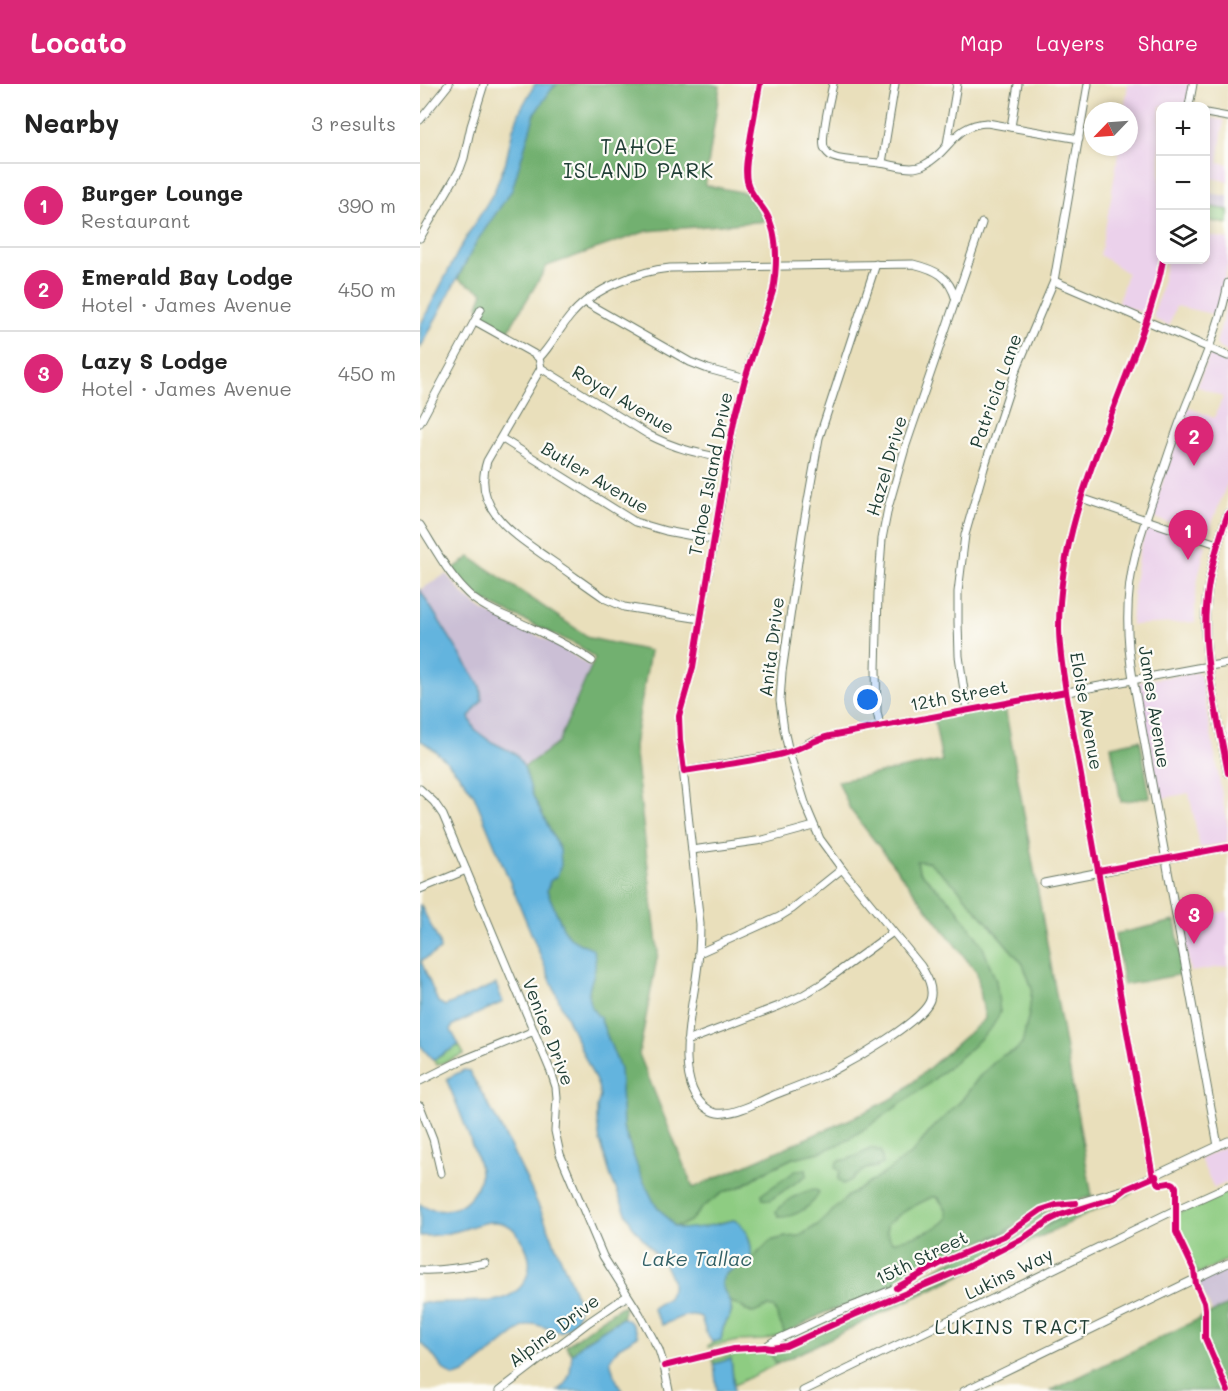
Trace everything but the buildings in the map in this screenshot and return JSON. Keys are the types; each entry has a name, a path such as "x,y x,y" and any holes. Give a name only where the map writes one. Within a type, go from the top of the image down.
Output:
{"main road":[{"path":"1228,513 1217,544 1205,609 1209,666 1228,773"}],"street":[{"path":"420,120 449,84"},
{"path":"420,238 460,169 484,84"},
{"name":"Tahoe Island Drive","path":"711,1111 700,1102 687,1068 687,1041 699,953 700,924 680,741 680,716 693,667 735,417 773,291 774,237 766,213 747,183 746,174 760,84"},
{"path":"833,84 823,141 827,153 839,159 915,168 930,161 964,129 978,123 1079,139"},
{"path":"882,163 895,84"},
{"path":"946,145 957,84"},
{"path":"1011,127 1018,84"},
{"name":"Patricia Lane","path":"967,711 959,656 958,622 958,592 965,535 1015,373 1054,281 1088,84"},
{"path":"1190,102 1193,84"},
{"path":"1210,114 1228,117"},
{"name":"Hazel Drive","path":"880,726 877,712 876,670 878,593 882,539 888,508 906,445 982,223"},
{"name":"Anita Drive","path":"711,1111 722,1114 740,1109 831,1072 898,1031 926,1008 930,1000 930,983 926,975 820,839 789,752 781,714 780,688 813,465 824,419 876,264"},
{"path":"539,358 568,318 585,302 625,280 657,269 913,264 933,270 943,276 949,283 956,300"},
{"name":"Eloise Avenue","path":"1153,1177 1066,692 1059,629 1067,552 1081,498 1147,320 1162,264"},
{"path":"1054,281 1228,356"},
{"name":"James Avenue","path":"1218,1146 1129,656 1127,613 1135,554 1180,419 1220,318 1228,283"},
{"path":"585,302 690,362 745,379"},
{"path":"420,423 481,309"},
{"path":"475,321 534,354 539,358 541,368 487,461 483,483 484,493 491,508 510,531 614,603 624,607 701,619"},
{"name":"Royal Avenue","path":"541,368 666,444 690,452 727,459"},
{"name":"Butler Avenue","path":"501,438 635,522 666,531 714,540"},
{"path":"1081,498 1217,544"},
{"path":"420,525 450,571 474,598 487,608 564,643 592,661"},
{"name":"12th Street","path":"684,771 789,752 819,738 1228,663"},
{"name":"Venice Drive","path":"420,789 434,802 443,815 534,1031 556,1087 555,1131 560,1154 598,1247 654,1339 664,1366 669,1391"},
{"path":"692,850 763,840 814,826"},
{"path":"1044,883 1228,847"},
{"path":"699,953 779,917 842,869"},
{"path":"420,890 466,870"},
{"path":"687,1041 803,995 893,932"},
{"path":"420,1081 458,1062 534,1031"},
{"path":"420,1106 433,1139 441,1173"},
{"name":"15th Street","path":"664,1366 733,1348 777,1348 798,1341 961,1270 1022,1239 1060,1215 1114,1198 1126,1189 1228,1141"},
{"name":"Lukins Way","path":"803,1391 816,1388 1228,1186"},
{"name":"15th Street","path":"765,1347 832,1314 896,1288 943,1262 1004,1236 1041,1210 1056,1205 1099,1198 1126,1189"},
{"path":"420,1270 453,1269 485,1263"},
{"path":"964,1391 1228,1263"},
{"name":"Alpine Drive","path":"499,1391 627,1296"}],"shaded area":[{"path":"1128,84 1190,84 1187,102 1156,102 1156,264 1158,264 1154,289 1146,311 1143,313 1118,304 1127,273 1100,255 1118,156 1138,156 1138,102 1125,102"},
{"path":"1210,118 1224,120 1218,162 1228,164 1228,181 1211,178 1210,183"},
{"path":"1210,193 1228,196 1228,210 1210,207"},
{"path":"1210,236 1228,239 1228,264 1217,315 1176,306 1169,326 1156,320 1153,315 1166,264 1210,264"},
{"path":"1228,300 1228,352 1219,348 1216,343"},
{"path":"1213,353 1228,360 1228,482 1207,536 1158,519 1152,513 1188,407 1214,418 1223,397 1197,386 1208,357"},
{"path":"1151,526 1206,545 1195,598 1195,622 1131,625 1139,552 1146,530"},
{"path":"446,574 466,597 482,610 558,645 591,667 558,743 524,767 516,754 474,730 468,717 482,700 480,686 420,590"},
{"path":"1197,672 1201,677 1228,828 1227,843 1200,848 1189,793 1159,799 1138,686 1139,682 1143,681"},
{"path":"1228,911 1228,966 1190,972 1181,920"},
{"path":"1228,1145 1228,1182 1214,1188 1200,1159"},
{"path":"1228,1267 1228,1305 1212,1312 1198,1282"}],"green space":[{"path":"558,84 710,84 720,86 705,185 746,193 766,221 647,231 547,266 507,333 485,320 483,309 478,306 483,292 458,279 527,137 538,108"},
{"path":"1210,207 1228,210 1228,224 1210,221"},
{"path":"470,557 590,638 650,651 634,746 658,953 639,1054 693,1188 855,1117 897,1096 985,1019 977,973 850,809 838,781 942,761 934,719 1005,707 1092,1196 1044,1205 1004,1232 940,1259 896,1284 824,1313 785,1334 774,1308 769,1306 754,1313 730,1302 723,1289 724,1276 732,1269 750,1261 770,1241 800,1236 819,1224 848,1196 912,1153 934,1127 962,1100 979,1077 1001,1056 1015,1051 1022,1044 1032,988 1023,964 955,885 929,862 917,861 919,871 955,906 982,945 996,981 1000,1013 992,1027 926,1086 866,1128 842,1143 820,1152 793,1158 742,1186 724,1192 704,1206 690,1221 674,1226 655,1204 640,1174 623,1127 620,1069 600,1018 594,1012 588,999 594,971 585,945 570,939 547,891 560,850 533,796 524,767 558,743 595,658 579,646 479,597 453,569","holes":["932,1197 938,1197 948,1217 944,1222 923,1233 892,1242 887,1233 887,1225 914,1206"]},
{"path":"1140,740 1150,797 1121,802 1111,746"},
{"path":"917,861 929,862 955,885 1023,964 1032,988 1022,1044 1015,1051 1001,1056 979,1077 962,1100 934,1127 912,1153 886,1173 848,1196 819,1224 800,1236 770,1241 750,1261 749,1237 743,1227 734,1220 696,1229 674,1226 690,1221 704,1206 724,1192 742,1186 793,1158 820,1152 866,1128 926,1086 972,1047 1000,1013 996,981 982,945 955,906 919,871","holes":["872,1148 878,1167 866,1169 838,1180 840,1171 838,1161 852,1158","807,1175 770,1200 762,1194 774,1187"]},
{"path":"1175,921 1184,974 1124,985 1115,934"},
{"path":"459,1045 464,1054 437,1065 433,1060"},
{"path":"872,1148 881,1151 883,1164 866,1169 843,1184 838,1180 840,1171 835,1167 838,1161 852,1158"},
{"path":"806,1169 807,1175 770,1200 763,1199 762,1194 797,1170"},
{"path":"814,1189 819,1192 808,1206 797,1213 779,1217 776,1212 784,1204"},
{"path":"1228,1190 1228,1259 1198,1274 1177,1230 1178,1213"},
{"path":"1133,1192 777,1364 767,1353 789,1347 967,1270 1028,1239 1064,1216"},
{"path":"932,1197 937,1197 946,1209 948,1217 944,1222 923,1233 892,1242 887,1233 887,1225 902,1213"},
{"path":"1091,1204 981,1258 807,1334 780,1345 777,1343 900,1288 1040,1214 1058,1207"},
{"path":"730,1302 738,1304 746,1311 769,1306 774,1308 785,1334 764,1340 738,1341 708,1347 721,1340 723,1329 732,1312"},
{"path":"1228,1305 1228,1391 1050,1391 1205,1316"},
{"path":"625,1306 622,1318 584,1342 572,1354 566,1346"},
{"path":"767,1353 777,1364 734,1385 731,1359 714,1364 713,1360 733,1355"}],"water":[{"path":"535,84 558,84 553,87 535,113 512,190 477,241 420,349 420,326 460,248 494,192 506,161 513,129"},
{"name":"Lake Tallac","path":"420,590 480,686 482,700 469,717 475,730 490,741 516,754 524,767 533,796 560,850 561,865 557,876 550,881 547,891 563,928 570,938 592,948 595,965 588,994 589,1001 600,1018 620,1069 623,1127 640,1174 655,1204 674,1226 681,1229 704,1227 734,1220 747,1234 751,1258 747,1263 729,1271 722,1283 731,1305 731,1311 723,1328 721,1340 712,1342 706,1333 701,1317 686,1316 662,1325 652,1308 668,1298 672,1289 672,1280 666,1267 632,1225 611,1177 600,1141 597,1121 600,1096 598,1086 560,1003 474,795 450,765 420,740"},
{"path":"420,904 439,942 440,950 421,961 438,1002 445,1006 496,984 503,1002 453,1025 451,1030 459,1045 433,1060 420,1045"},
{"path":"464,1070 469,1071 494,1114 527,1180 579,1304 577,1318 560,1332 534,1324 523,1327 464,1374 454,1377 444,1370 420,1343 420,1303 493,1301 504,1298 521,1286 529,1269 529,1259 520,1238 511,1227 501,1223 487,1222 445,1234 420,1236 420,1204 428,1209 437,1210 460,1206 476,1189 480,1178 478,1162 447,1081 448,1078"},
{"path":"622,1318 630,1322 638,1336 619,1347 610,1360 622,1391 558,1391 565,1385 570,1373 572,1354 584,1342"},
{"path":"731,1359 734,1391 717,1391 714,1364"}],"cycle path":[{"path":"760,84 746,175 750,190 766,213 773,231 776,251 774,282 735,417 693,667 679,716 684,771 782,754 830,736 1066,692"},
{"path":"1153,1177 1066,692 1059,628 1065,562 1072,529 1092,466 1148,317 1162,264"},
{"path":"1228,513 1211,572 1205,628 1212,690 1228,773"},
{"path":"1099,871 1228,847"},
{"path":"664,1366 733,1349 786,1346 961,1270 1022,1239 1060,1215 1114,1198 1126,1189 1156,1176 1160,1184 1171,1183 1176,1187 1176,1232 1194,1270 1196,1284 1204,1302 1205,1338 1228,1391"},
{"path":"896,1288 943,1262 1004,1236 1041,1210 1056,1205 1076,1203"}],"place":[{"name":"Emerald Bay Lodge","path":"1194,466"},
{"name":"Burger Lounge","path":"1188,560"},
{"name":"Lazy S Lodge","path":"1194,944"}],"district":[{"name":"TAHOE ISLAND PARK","path":"639,159"},
{"name":"LUKINS TRACT","path":"1013,1327"}]}
